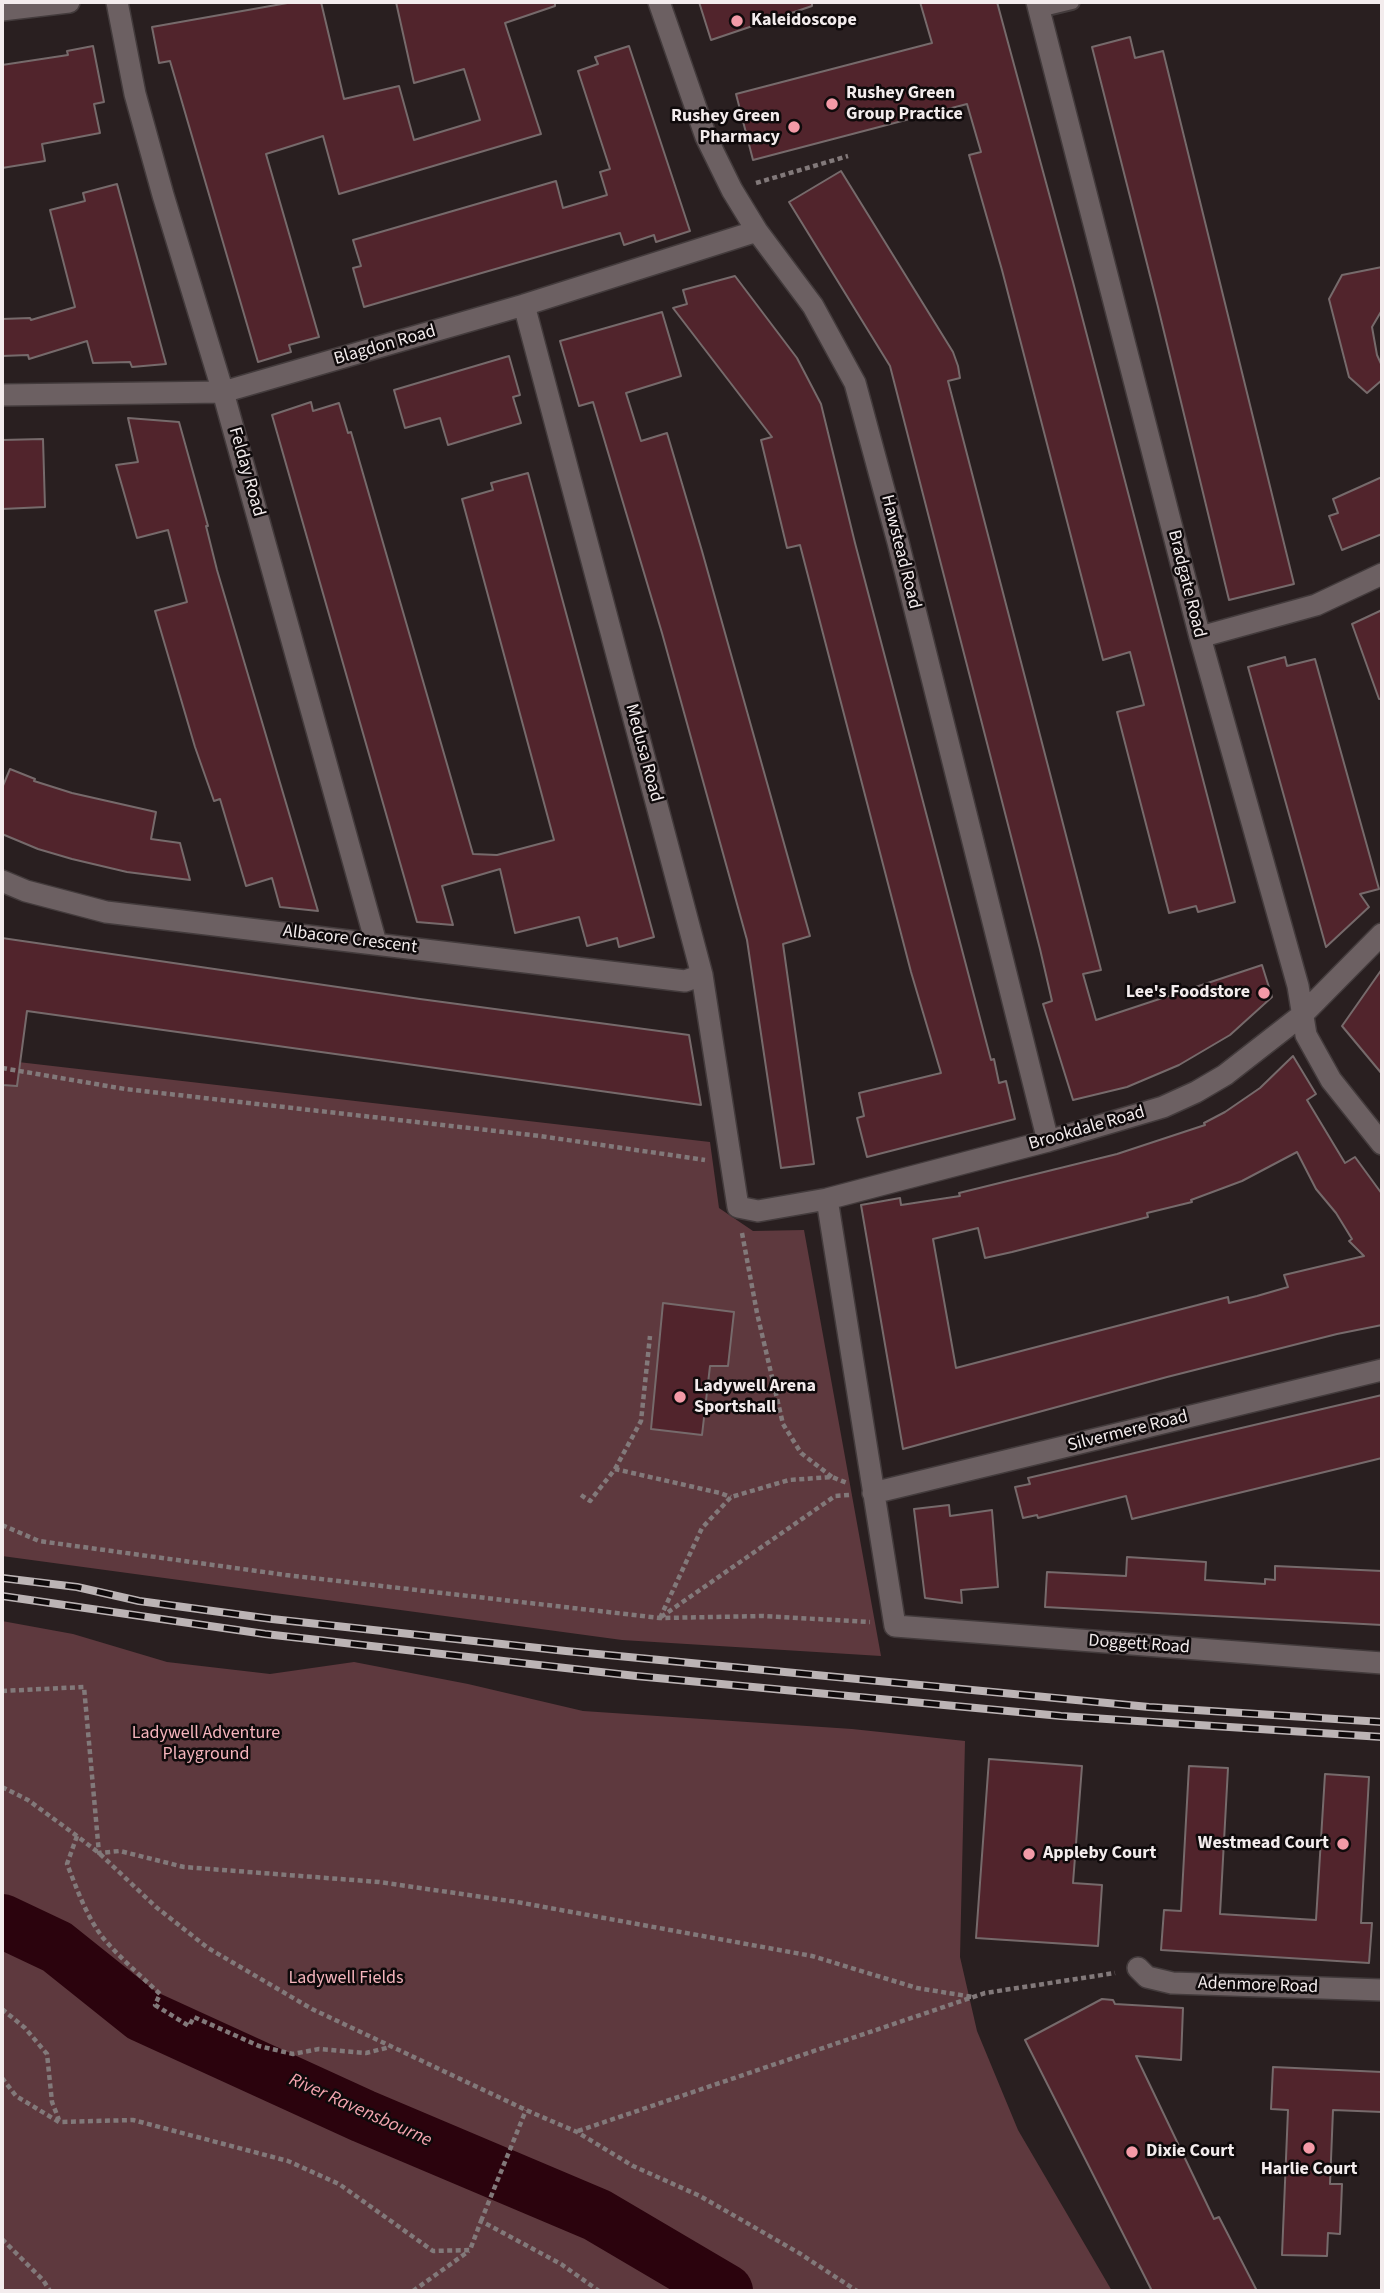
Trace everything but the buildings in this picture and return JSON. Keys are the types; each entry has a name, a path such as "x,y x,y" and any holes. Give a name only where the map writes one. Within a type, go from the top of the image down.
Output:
{"street":[{"path":"2,10 69,2"},
{"name":"Felday Road","path":"117,2 135,94 223,392 376,943"},
{"name":"Hawstead Road","path":"659,2 706,137 732,190 757,231 813,306 855,383 1048,1141"},
{"name":"Bradgate Road","path":"1038,6 1200,637 1298,986 1306,1035 1331,1080 1382,1144"},
{"name":"Blagdon Road","path":"2,394 223,392 524,305 757,231"},
{"name":"Medusa Road","path":"524,305 702,975 729,1163 738,1207"},
{"path":"1200,637 1316,605 1382,574"},
{"name":"Albacore Crescent","path":"2,881 26,891 106,912 685,981 702,975"},
{"name":"Brookdale Road","path":"738,1207 758,1211 827,1199 1048,1141 1163,1107 1225,1075 1302,1015 1382,934"},
{"path":"827,1199 895,1626"},
{"name":"Silvermere Road","path":"873,1493 1382,1370"},
{"name":"Doggett Road","path":"895,1626 1382,1663"},
{"name":"Adenmore Road","path":"1138,1968 1147,1977 1172,1983 1382,1990"}],"lane":[{"path":"1038,6 1072,2"}],"path":[{"path":"732,190 848,156"},
{"path":"2,1068 125,1089 540,1136 729,1163"},
{"path":"738,1207 757,1313 783,1424 801,1453 832,1477 873,1493"},
{"path":"581,1495 590,1501 615,1469 641,1421 650,1336"},
{"path":"615,1469 730,1497"},
{"path":"660,1618 702,1528 730,1497 789,1480 832,1477"},
{"path":"660,1618 835,1496 873,1493"},
{"path":"2,1525 39,1541 286,1575 660,1618 763,1616 895,1626"},
{"path":"2,1690 84,1687 99,1853"},
{"path":"2,1787 27,1800 99,1853 156,1907 208,1948 312,2009 577,2132 632,2166 700,2196 799,2253 857,2291"},
{"path":"77,1836 67,1864 81,1899 103,1937 129,1966 160,1994 155,2005 189,2026 194,2017 259,2046 293,2054 319,2049 366,2053 390,2047"},
{"path":"99,1853 120,1851 184,1867 379,1882 517,1902 812,1956 917,1988 973,1997"},
{"path":"577,2132 973,1997 1138,1968"},
{"path":"2,2009 25,2028 47,2054 52,2102 59,2122"},
{"path":"2,2078 16,2096 59,2122 133,2120 288,2161 339,2184 433,2251 470,2250"},
{"path":"413,2291 470,2250 526,2110"},
{"path":"482,2218 561,2264 599,2291"},
{"path":"2,2239 43,2280 50,2291"}],"green space":[{"path":"2,1057 18,1062 710,1142 719,1208 753,1231 804,1230 881,1656 622,1640 2,1556"},
{"name":"Ladywell Fields","path":"2,1621 73,1634 167,1662 270,1674 354,1662 468,1684 583,1711 852,1729 965,1741 960,1957 977,2031 1018,2130 1112,2291 2,2291"}],"waterway":[{"name":"River Ravensbourne","path":"2,1921 57,1947 142,2015 363,2116 597,2215 726,2291"}],"railway":[{"path":"2,1578 77,1587 139,1601 272,1619 566,1651 1149,1707 1382,1722"},
{"path":"2,1596 265,1634 636,1676 1061,1716 1382,1737"}],"place":[{"name":"Kaleidoscope","path":"737,21"},
{"name":"Rushey Green Group Practice","path":"832,104"},
{"name":"Rushey Green Pharmacy","path":"794,127"},
{"name":"Lee's Foodstore","path":"1264,993"},
{"name":"Ladywell Arena Sportshall","path":"680,1397"},
{"name":"Westmead Court","path":"1343,1844"},
{"name":"Appleby Court","path":"1029,1854"},
{"name":"Harlie Court","path":"1309,2148"},
{"name":"Dixie Court","path":"1132,2152"}],"park label":[{"name":"Ladywell Adventure Playground","path":"206,1744"}]}
